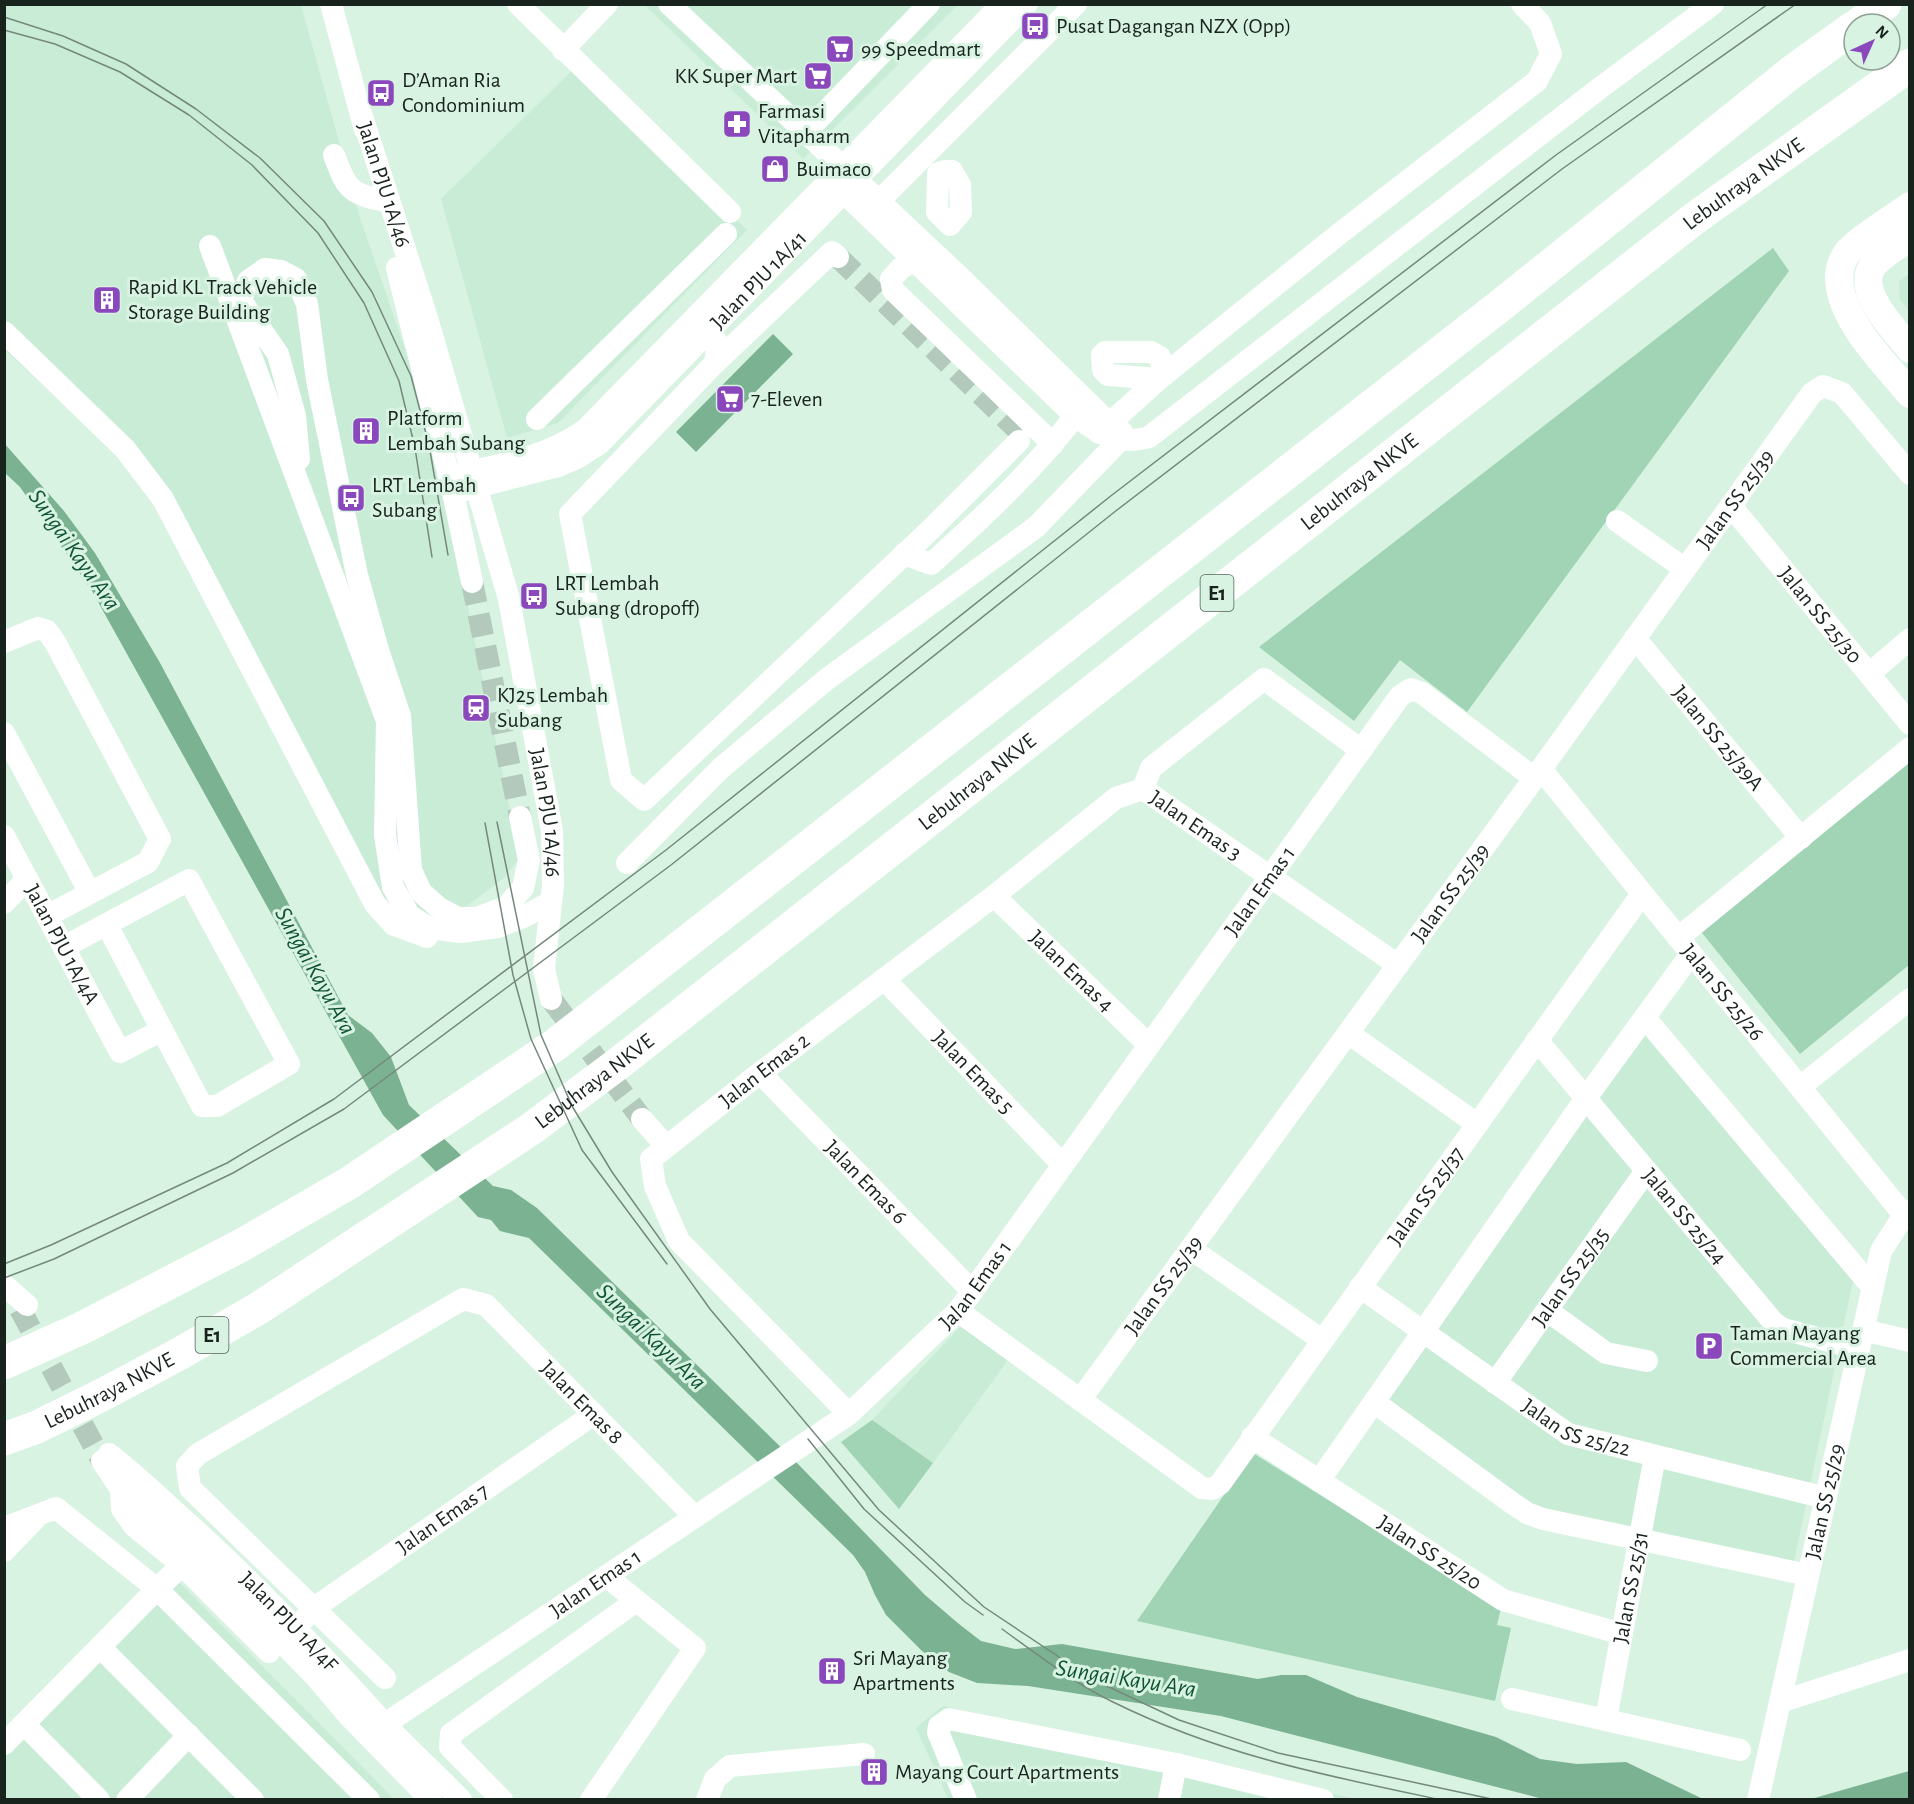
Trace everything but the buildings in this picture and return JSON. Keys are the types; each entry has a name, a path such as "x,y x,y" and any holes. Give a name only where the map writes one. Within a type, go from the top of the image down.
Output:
{"highway":[{"name":"E1","path":"4,1363 82,1328 232,1250 349,1183 555,1045 1501,305 1784,78 1842,36"},
{"name":"Lebuhraya NKVE","path":"4,1439 38,1427 169,1359 239,1319 531,1129 629,1056 1695,218 1910,65"},
{"path":"4,1448 38,1427"}],"main road":[{"path":"1910,206 1848,252 1840,267 1839,285 1851,321 1910,394"},
{"path":"1910,238 1882,257 1871,268 1868,282 1872,297 1882,315 1910,349"}],"street":[{"path":"331,4 362,116"},
{"path":"518,4 728,223 645,313 537,419"},
{"path":"563,50 608,4"},
{"path":"669,4 806,133 843,180 872,208 915,261 1075,416 1116,434 1149,437 1596,91 1713,4"},
{"path":"806,133 929,4"},
{"name":"Jalan PJU 1A/41","path":"451,484 474,479 531,473 558,466 577,458 599,444 709,331 1002,4"},
{"name":"Jalan PJU 1A/41","path":"474,479 569,442 586,429 672,340 1027,4"},
{"path":"872,208 1076,4"},
{"path":"627,864 720,769 827,679 1036,527 1162,377 1339,234 1537,81 1551,54 1540,23 1522,4"},
{"name":"Jalan PJU 1A/46","path":"362,116 408,314 451,484 472,582"},
{"name":"Jalan PJU 1A/46","path":"362,116 427,318 509,599 552,831 554,859 544,969 551,999"},
{"path":"373,166 349,165 334,155 345,183 360,196 381,200"},
{"path":"872,208 914,235 1116,434"},
{"path":"914,235 937,212"},
{"path":"210,246 238,307 303,493 387,721 385,835 393,887 409,915 429,928 461,932"},
{"path":"838,257 832,252 715,363 570,514 621,780 644,800 904,554 1019,441"},
{"path":"915,261 901,268 891,279 893,290 1053,444"},
{"name":"Jalan PJU 1A/46","path":"238,307 248,281 265,269 281,271 296,279 307,304 317,380 357,575 400,716 411,870 421,892 439,908 458,918 476,918 506,907 523,888 529,860 520,817"},
{"path":"645,313 672,340"},
{"path":"709,331 718,344 715,363"},
{"path":"4,332 125,449 163,499 375,904 394,925 424,938 498,927 549,903"},
{"name":"Jalan SS 25/39","path":"1080,1400 1538,773 1812,393 1823,386 1842,393 1910,474"},
{"path":"904,554 931,564 998,503 1053,444 1075,416"},
{"path":"614,429 627,434 649,432"},
{"path":"489,528 494,504 502,493 531,473"},
{"name":"Jalan SS 25/30","path":"1731,506 1910,724"},
{"path":"1617,521 1685,569"},
{"path":"4,642 38,628 47,631 160,839 148,862 47,916"},
{"name":"Jalan SS 25/39A","path":"1635,638 1801,838"},
{"path":"1869,674 1910,639"},
{"path":"1143,789 1151,768 1264,679 1361,750"},
{"name":"Jalan SS 25/26","path":"1411,688 1422,693 1538,773 1642,894 1907,1213"},
{"name":"Jalan Emas 1","path":"378,1731 849,1414 958,1311 1400,696 1411,688"},
{"path":"4,733 90,893"},
{"path":"1319,1481 1586,1098 1645,1018 1685,946 1801,838 1910,748"},
{"name":"Jalan Emas 3","path":"1143,789 1398,965"},
{"name":"Jalan Emas 2","path":"849,1414 679,1241 655,1186 651,1160 760,1073 994,896 1116,798 1143,789"},
{"name":"Jalan PJU 1A/4A","path":"4,836 120,1052 162,1030"},
{"path":"4,903 27,879"},
{"path":"64,947 189,880 289,1064 217,1106 202,1106 107,925"},
{"name":"Jalan SS 25/37","path":"1080,1400 1202,1488 1212,1489 1220,1484 1642,894"},
{"name":"Jalan Emas 4","path":"994,896 1149,1045"},
{"name":"Jalan Emas 5","path":"884,980 1063,1165"},
{"path":"1800,1087 1910,999"},
{"path":"1645,1018 1873,1288"},
{"path":"1348,1033 1477,1124"},
{"name":"Jalan SS 25/24","path":"1537,1040 1774,1323 1783,1329 1861,1340 1910,1341"},
{"name":"Jalan Emas 6","path":"760,1073 972,1291"},
{"path":"642,1119 666,1146"},
{"name":"Jalan SS 25/35","path":"1495,1383 1646,1171"},
{"name":"Jalan SS 25/29","path":"1758,1800 1881,1251 1907,1213"},
{"path":"1191,1249 1322,1340"},
{"name":"Jalan SS 25/22","path":"1360,1287 1568,1434 1826,1498"},
{"name":"Jalan Emas 8","path":"314,1608 190,1488 187,1466 198,1454 463,1299 486,1305 695,1517"},
{"path":"958,1311 1080,1400"},
{"path":"1548,1311 1606,1353 1647,1361"},
{"path":"1374,1402 1527,1513 1543,1519 1808,1575"},
{"name":"Jalan Emas 7","path":"289,1635 314,1608 594,1414"},
{"name":"Jalan SS 25/20","path":"1252,1437 1503,1600 1622,1634"},
{"name":"Jalan SS 25/31","path":"1606,1719 1655,1456"},
{"name":"Jalan PJU 1A/4F","path":"431,1800 378,1731 289,1635 202,1535 123,1465 105,1458 121,1489 289,1635 315,1676 347,1714 378,1731 461,1800"},
{"path":"121,1489 122,1509 134,1526 183,1565 304,1686 347,1714"},
{"path":"4,1528 56,1508 157,1589 369,1800"},
{"path":"4,1551 39,1514"},
{"path":"4,1744 183,1565"},
{"path":"591,1800 695,1648 606,1576"},
{"path":"502,1800 450,1747 452,1734 636,1601"},
{"path":"314,1608 385,1678"},
{"path":"100,1647 253,1800"},
{"path":"1780,1702 1910,1660"},
{"path":"1512,1699 1740,1750"},
{"path":"957,1797 938,1732 938,1727 951,1718 1176,1764 1323,1800"},
{"path":"24,1724 99,1800"},
{"path":"127,1800 189,1735"},
{"path":"707,1800 715,1779 730,1766 864,1754"},
{"path":"1169,1800 1176,1764"}],"shaded area":[{"path":"4,5 301,5 361,221 427,412 520,857 504,878 416,944 392,936 157,507 118,456 5,350"},
{"path":"645,5 958,5 803,159"},
{"path":"580,63 747,230 558,423 507,438 441,199"},
{"path":"1773,248 1789,271 1467,712 1400,660 1354,721 1259,647"},
{"path":"1909,274 1909,311 1900,300 1899,281"},
{"path":"1909,757 1909,965 1800,1054 1698,928"},
{"path":"1647,1024 1853,1281 1791,1576 1528,1518 1374,1407"},
{"path":"961,1326 1008,1360 933,1463 872,1420"},
{"path":"872,1420 933,1463 899,1509 841,1442"},
{"path":"1253,1453 1501,1608 1497,1625 1511,1628 1495,1701 1137,1621"},
{"path":"166,1569 394,1799 5,1800 5,1734"},
{"path":"943,1706 1356,1799 948,1799 916,1728"}],"water":[{"path":"773,334 793,354 696,452 676,432"},
{"name":"Sungai Kayu Ara","path":"4,443 64,511 95,553 159,661 348,1015 372,1033 391,1057 409,1105 493,1186 511,1190 537,1208 798,1464 925,1595 959,1624 981,1641 1015,1649 1062,1644 1258,1679 1281,1675 1306,1675 1357,1697 1496,1737 1540,1759 1577,1764 1626,1762 1703,1799 1543,1799 1221,1716 1028,1686 977,1683 949,1672 922,1651 886,1615 865,1572 853,1555 529,1238 500,1231 491,1220 478,1217 383,1115 92,591 20,487 5,473"},
{"path":"1909,1771 1909,1799 1811,1799"}],"tunnel":[{"path":"838,257 1024,436 1019,441"},
{"path":"472,582 520,817"},
{"path":"551,999 642,1119"},
{"path":"20,1309 102,1461"}],"tram line":[{"path":"4,1264 51,1245 227,1163 334,1099 666,850 1112,495 1556,155 1768,4"},
{"path":"4,1278 54,1259 233,1173 344,1109 671,865 1117,510 1562,169 1796,4"},
{"path":"4,17 63,36 126,64 196,109 260,158 324,221 372,292 411,376 429,445 448,555"},
{"path":"4,30 55,44 120,72 189,115 252,165 318,233 364,303 399,381 415,448 432,557"},
{"path":"497,822 541,1035 572,1106 612,1172 710,1309 879,1510 984,1607 1092,1679 1179,1720 1278,1753 1496,1800"},
{"path":"485,823 513,975 531,1039 582,1150 667,1264"},
{"path":"808,1439 864,1509 965,1602 983,1615"},
{"path":"1002,1629 1084,1686 1113,1702 1193,1736 1274,1762 1442,1800"}],"place":[{"name":"Pusat Dagangan NZX (Opp)","path":"1035,26"},
{"name":"99 Speedmart","path":"840,49"},
{"name":"KK Super Mart","path":"818,76"},
{"name":"D’Aman Ria Condominium","path":"381,93"},
{"name":"Farmasi Vitapharm","path":"737,124"},
{"name":"Buimaco","path":"775,169"},
{"name":"Rapid KL Track Vehicle Storage Building","path":"107,300"},
{"name":"7-Eleven","path":"730,399"},
{"name":"Platform Lembah Subang","path":"366,431"},
{"name":"LRT Lembah Subang","path":"351,498"},
{"name":"LRT Lembah Subang (dropoff)","path":"534,596"},
{"name":"KJ25 Lembah Subang","path":"476,708"},
{"name":"Taman Mayang Commercial Area","path":"1709,1346"},
{"name":"Sri Mayang Apartments","path":"832,1671"},
{"name":"Mayang Court Apartments","path":"874,1772"}]}
